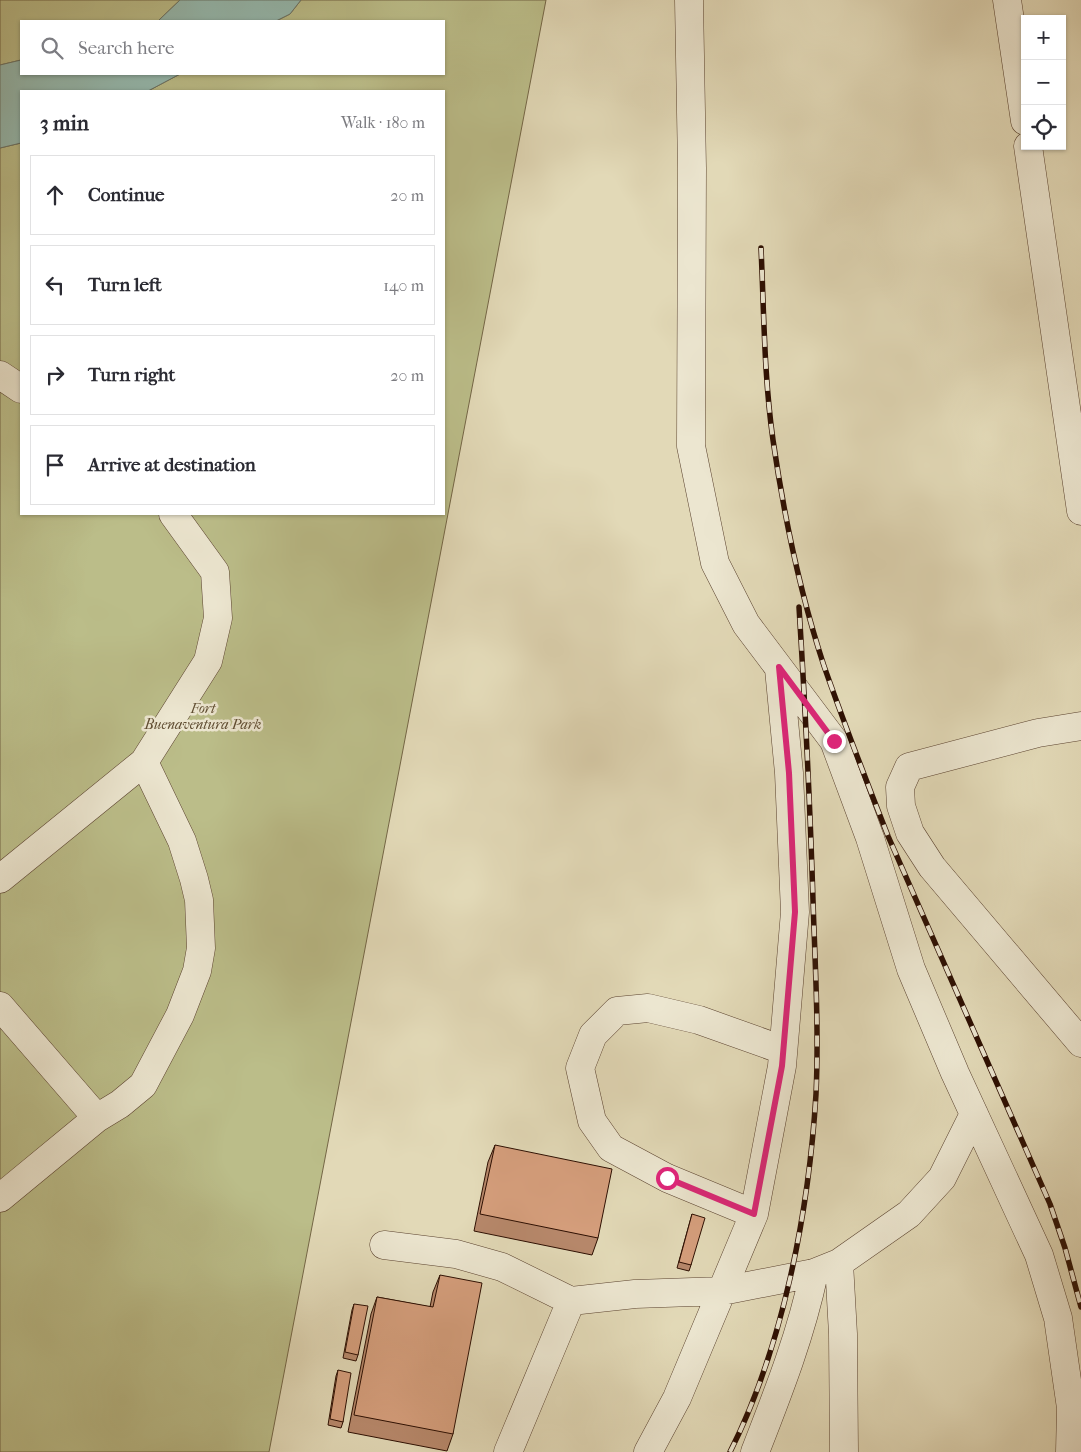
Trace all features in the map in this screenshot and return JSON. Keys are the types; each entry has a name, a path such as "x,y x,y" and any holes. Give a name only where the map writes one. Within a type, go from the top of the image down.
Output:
{"street":[{"path":"689,0 692,168 691,446 715,563 746,624 834,741 870,838 911,969 955,1073 1039,1255 1058,1318 1070,1408 1070,1452"},
{"path":"1008,0 1023,105"},
{"path":"1029,150 1081,512"},
{"path":"0,375 20,387"},
{"path":"0,879 144,762 208,661 218,618 215,572 174,515"},
{"path":"648,1452 677,1398 754,1214 782,1066 795,912 789,773 779,667"},
{"path":"1081,726 1038,733 941,757 909,767 900,786 901,806 910,833 932,867 1081,1043"},
{"path":"4,1186 97,1118 120,1104 142,1085 180,1016 197,971 202,948 199,900 194,879 182,841 144,762"},
{"path":"870,838 910,833"},
{"path":"0,1006 97,1118"},
{"path":"754,1214 667,1178 611,1148 592,1121 580,1068 593,1035 617,1011 648,1008 699,1020 783,1050"},
{"path":"384,1245 456,1254 502,1267 571,1301 634,1294 722,1291 814,1273 839,1263 909,1214 942,1178 974,1114"},
{"path":"839,1263 843,1334 844,1452"},
{"path":"755,1452 780,1389 806,1311 814,1273"},
{"path":"508,1452 571,1301"}],"green space":[{"path":"0,0 180,0 159,20 20,20 20,60 0,65"},
{"name":"Fort Buenaventura Park","path":"301,0 546,0 269,1452 0,1452 0,148 20,143 20,515 445,515 445,90 150,90 178,75 445,75 445,20 278,20 290,14"}],"water":[{"path":"180,0 301,0 290,14 278,20 159,20"},
{"path":"20,60 20,75 178,75 150,90 20,90 20,143 0,148 0,65"}],"building":[{"path":"495,1145 612,1169 598,1238 480,1214"},
{"path":"692,1214 705,1218 691,1265 679,1262"},
{"path":"440,1275 482,1283 453,1434 354,1415 377,1297 433,1307"},
{"path":"354,1304 368,1306 358,1355 345,1352"},
{"path":"338,1370 351,1373 343,1422 330,1419"}],"railway":[{"path":"761,248 766,368 773,440 794,554 815,638 839,709 888,836 1050,1204 1065,1248 1081,1307"},
{"path":"730,1452 749,1411 779,1323 800,1231 807,1185 816,1094 816,997 809,790 799,607"}],"route":[{"path":"667,1178 754,1214 782,1066 795,912 789,773 779,667 834,741"}]}
